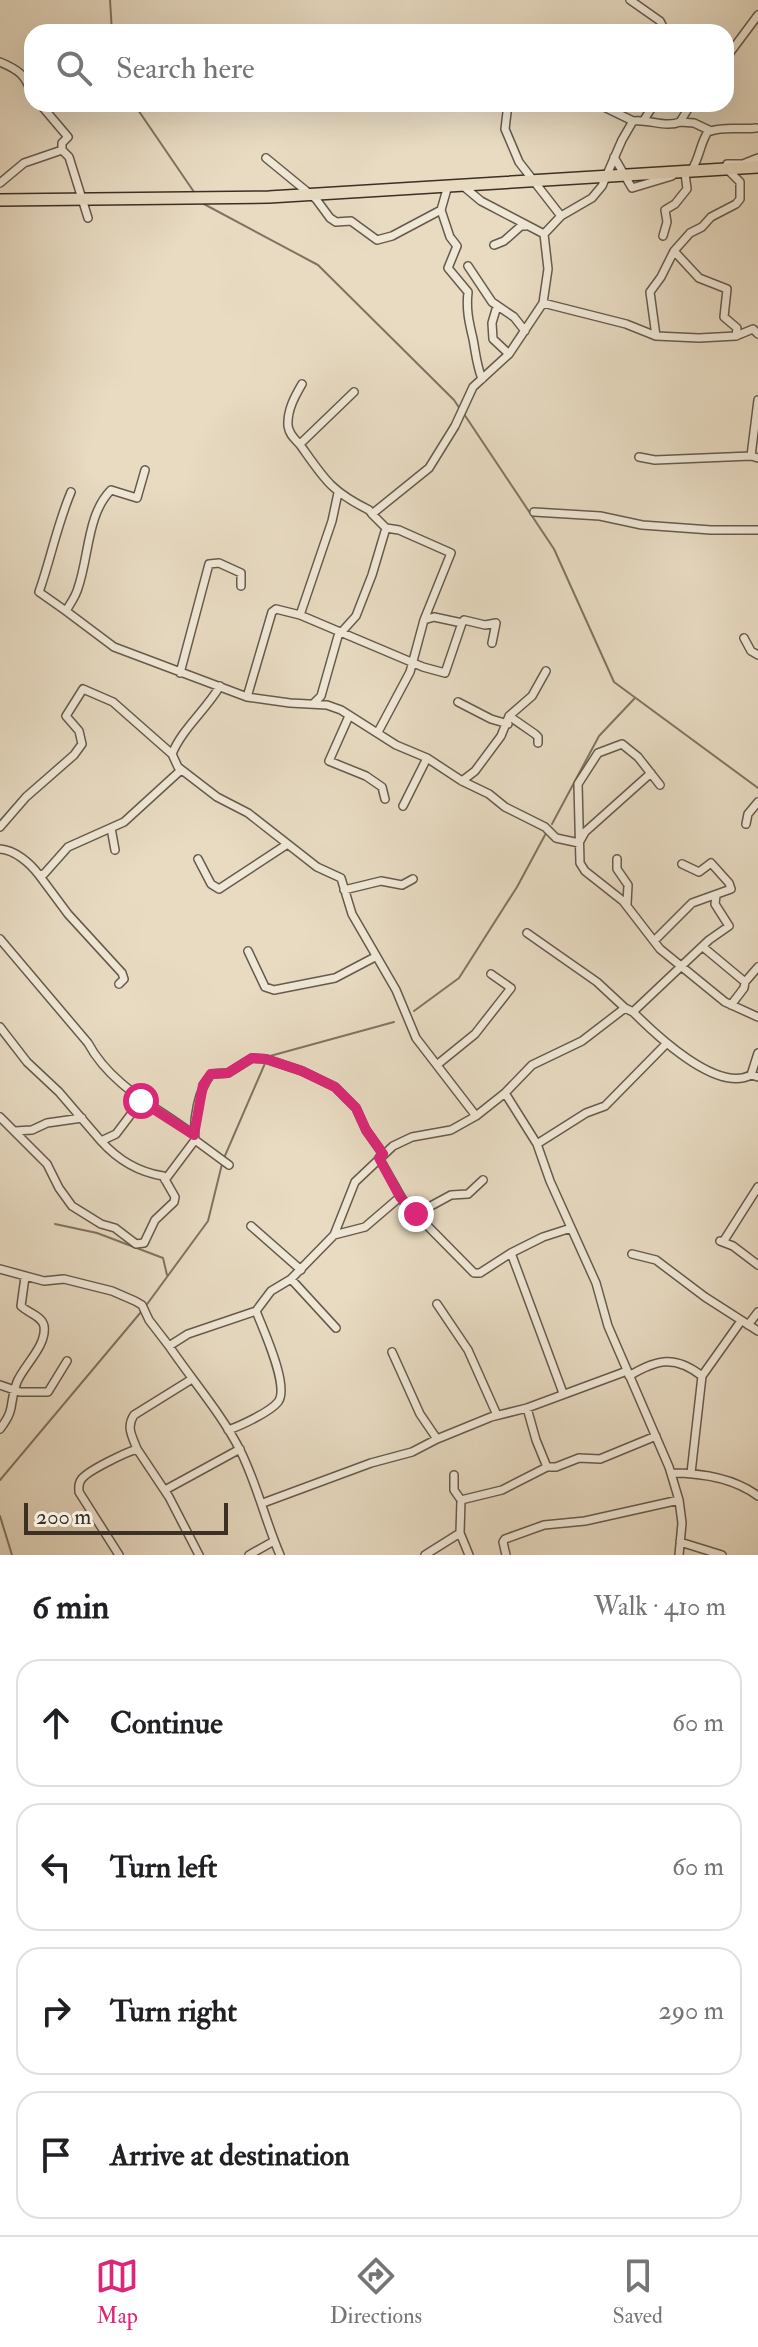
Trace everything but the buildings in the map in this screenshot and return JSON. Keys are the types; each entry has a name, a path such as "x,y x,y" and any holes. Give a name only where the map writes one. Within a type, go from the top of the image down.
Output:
{"highway":[{"path":"0,200 269,197 758,167"}],"street":[{"path":"630,0 662,24"},
{"path":"734,47 758,15"},
{"path":"0,62 24,77"},
{"path":"46,112 68,137 62,143 62,150 69,157 88,218"},
{"path":"507,112 505,129 519,162 561,216"},
{"path":"614,112 633,121 673,125 694,123 709,130 722,127 757,129"},
{"path":"644,120 649,112"},
{"path":"680,122 686,112"},
{"path":"372,514 429,468 455,426 473,387 509,354 525,331 543,303 548,269 544,234 561,216 592,198 602,186 633,121"},
{"path":"614,157 621,164 632,188 685,173 695,165 709,130"},
{"path":"0,183 24,163 62,150"},
{"path":"266,158 316,199 330,218 336,222 351,221 377,240 392,236 441,210"},
{"path":"656,336 650,292 674,251 690,233 740,199 740,182 726,168 727,164 740,165 758,158"},
{"path":"663,236 667,222 665,210 675,204 687,189 685,173"},
{"path":"482,379 468,328 468,292 448,268 457,246 450,237 441,210 447,189 452,184 462,185 481,201 544,234"},
{"path":"494,245 504,241 521,226 528,225"},
{"path":"674,251 699,278 727,289 724,317 737,328 736,336"},
{"path":"468,266 480,287 525,331"},
{"path":"543,303 626,324 656,336 736,336 753,329 758,334"},
{"path":"497,306 492,323 493,339 509,354"},
{"path":"302,384 292,400 288,425 292,438 300,444 315,470 338,493 369,510 386,528 399,530 451,553 424,620 403,689 378,732"},
{"path":"300,444 354,392"},
{"path":"639,457 655,460 755,457 758,400"},
{"path":"66,611 78,590 95,517 104,496 111,490 137,498 145,470"},
{"path":"71,492 59,521 53,555 39,592 105,642 247,697 327,705 396,745 427,758 545,827 556,838 579,843"},
{"path":"300,615 332,521 338,493"},
{"path":"534,512 600,516 642,525 758,530"},
{"path":"314,703 321,696 338,636 356,616 386,528"},
{"path":"180,673 209,564 219,563 241,573 241,586"},
{"path":"247,697 272,612 276,609 300,615 423,667 445,673 462,623"},
{"path":"424,620 434,617 462,623 464,620 485,625 496,623 492,643"},
{"path":"744,638 751,651 758,655"},
{"path":"462,781 475,771 509,720 532,696 546,671"},
{"path":"172,754 220,686"},
{"path":"0,827 26,797 74,755 82,744 79,731 66,716 83,689 113,702 172,754 181,770 217,797 248,813 317,867 336,874 344,884 352,914 396,990 416,1038 476,1116"},
{"path":"458,702 491,719 509,720 535,734 538,743"},
{"path":"349,716 329,761 374,781 382,787 385,799"},
{"path":"660,785 638,757 622,744 598,753 578,784 580,863 585,871 627,906 654,941 681,967 731,1005 758,1017"},
{"path":"403,806 427,758"},
{"path":"39,875 44,874 68,847 124,822 181,770"},
{"path":"579,843 585,832 651,773"},
{"path":"746,824 748,814 758,802"},
{"path":"111,828 115,850"},
{"path":"198,859 211,884 219,889 286,845"},
{"path":"0,849 21,858 39,875 68,914 122,973 124,979 119,984"},
{"path":"617,859 617,869 628,885 627,906"},
{"path":"654,941 692,903 716,896 732,886 711,863 699,872 682,864"},
{"path":"344,890 381,881 402,885 413,879"},
{"path":"169,1346 188,1334 256,1311 271,1291 291,1279 334,1235 355,1182 393,1146 412,1137 451,1130 476,1116 505,1093 532,1065 582,1041 629,1010 729,926 715,904 716,896"},
{"path":"527,933 597,982 692,1063 741,1080 754,1076 754,1059 758,1053"},
{"path":"0,939 98,1059 141,1101 229,1165"},
{"path":"703,947 745,982"},
{"path":"248,951 265,987 274,990 335,978 375,957"},
{"path":"731,1005 758,967"},
{"path":"438,1064 475,1034 511,988 491,974"},
{"path":"0,1027 27,1062 59,1092 111,1152 141,1172 163,1176 175,1197 174,1202 155,1220 147,1240 136,1244 115,1228 101,1224 72,1206 47,1164 0,1117"},
{"path":"537,1144 586,1113 605,1106 667,1043"},
{"path":"165,1180 194,1137 203,1085 211,1074 228,1073 252,1058 266,1059 302,1071 335,1087 356,1108 400,1197 474,1273 480,1273 543,1237 571,1228"},
{"path":"505,1093 537,1144 596,1283 604,1314 628,1374 671,1473 682,1523 679,1555"},
{"path":"101,1141 116,1134 141,1101"},
{"path":"15,1131 82,1118"},
{"path":"416,1214 451,1195 468,1194 483,1180"},
{"path":"758,1187 721,1241 758,1265"},
{"path":"334,1235 365,1227 400,1197"},
{"path":"251,1226 301,1270"},
{"path":"511,1253 563,1393"},
{"path":"632,1254 656,1260 758,1331"},
{"path":"0,1269 44,1281 64,1279 112,1291 142,1305 149,1320 240,1449 263,1503 280,1555"},
{"path":"0,1429 11,1415 14,1391 44,1333 41,1318 21,1306 25,1277"},
{"path":"291,1279 336,1328"},
{"path":"437,1304 468,1350 497,1415"},
{"path":"228,1430 278,1403 282,1392 276,1365 256,1311"},
{"path":"691,1473 702,1376 745,1323 758,1312"},
{"path":"392,1352 420,1414 437,1439"},
{"path":"263,1503 371,1463 412,1452 497,1415 527,1408 664,1360 679,1362 702,1376"},
{"path":"0,1385 14,1391 48,1392 67,1361"},
{"path":"192,1379 134,1415 129,1422 129,1431 199,1555"},
{"path":"527,1408 547,1467"},
{"path":"461,1500 502,1490 547,1467 556,1467 579,1458 600,1459 656,1436"},
{"path":"119,1555 79,1492 79,1483 83,1476 137,1449"},
{"path":"165,1490 240,1449"},
{"path":"671,1473 691,1473 742,1485 758,1496"},
{"path":"454,1475 454,1490 461,1500 460,1533 469,1555"},
{"path":"506,1555 505,1539 544,1525 585,1521 679,1500"},
{"path":"425,1555 460,1533"},
{"path":"249,1555 274,1541"},
{"path":"680,1542 722,1555"}],"waterway":[{"path":"110,0 112,24"},
{"path":"139,112 194,192"},
{"path":"202,203 318,265 460,409"},
{"path":"464,414 554,549 614,682 758,788"},
{"path":"552,824 599,736 634,699"},
{"path":"414,1011 459,978 517,887 545,835"},
{"path":"270,1056 394,1022"},
{"path":"224,1158 266,1061"},
{"path":"145,1307 208,1221 222,1164"},
{"path":"55,1224 97,1233 163,1258 167,1275"},
{"path":"0,1480 141,1312"},
{"path":"0,1516 12,1555"}],"route":[{"path":"141,1101 194,1135 203,1085 211,1074 228,1073 252,1058 266,1059 302,1071 335,1087 356,1108 366,1130 383,1154 379,1158 400,1197 416,1214"}]}
